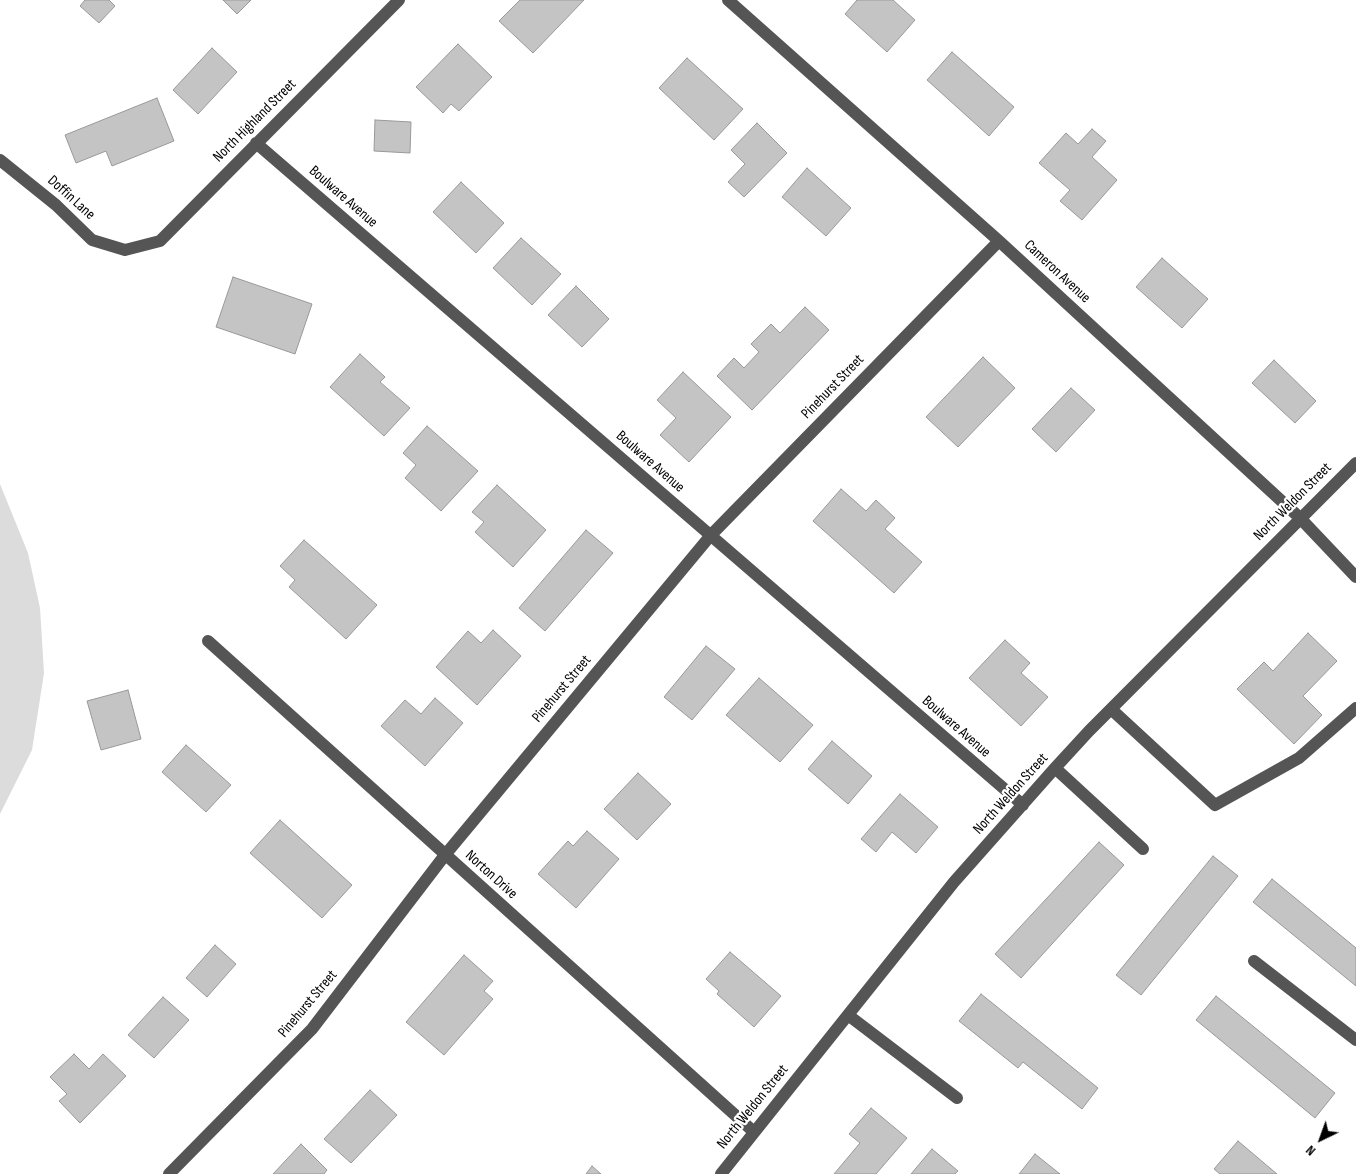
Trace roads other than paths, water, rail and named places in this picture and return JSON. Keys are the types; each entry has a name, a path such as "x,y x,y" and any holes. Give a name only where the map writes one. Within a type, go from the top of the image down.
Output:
{"street":[{"name":"North Highland Street","path":"125,250 160,241 399,0"},
{"name":"Cameron Avenue","path":"728,0 999,241 1300,518 1356,577"},
{"name":"Boulware Avenue","path":"256,143 1023,806"},
{"name":"Doffin Lane","path":"0,160 56,205 92,240 125,250"},
{"name":"Pinehurst Street","path":"169,1174 312,1028 445,855 711,535 999,241"},
{"name":"North Weldon Street","path":"721,1174 954,882 1111,709 1356,463"},
{"name":"Norton Drive","path":"208,641 754,1132"},
{"path":"1111,709 1215,805 1299,758 1356,708"},
{"path":"1056,768 1144,849"},
{"path":"1254,961 1356,1040"},
{"path":"848,1015 957,1098"}]}
